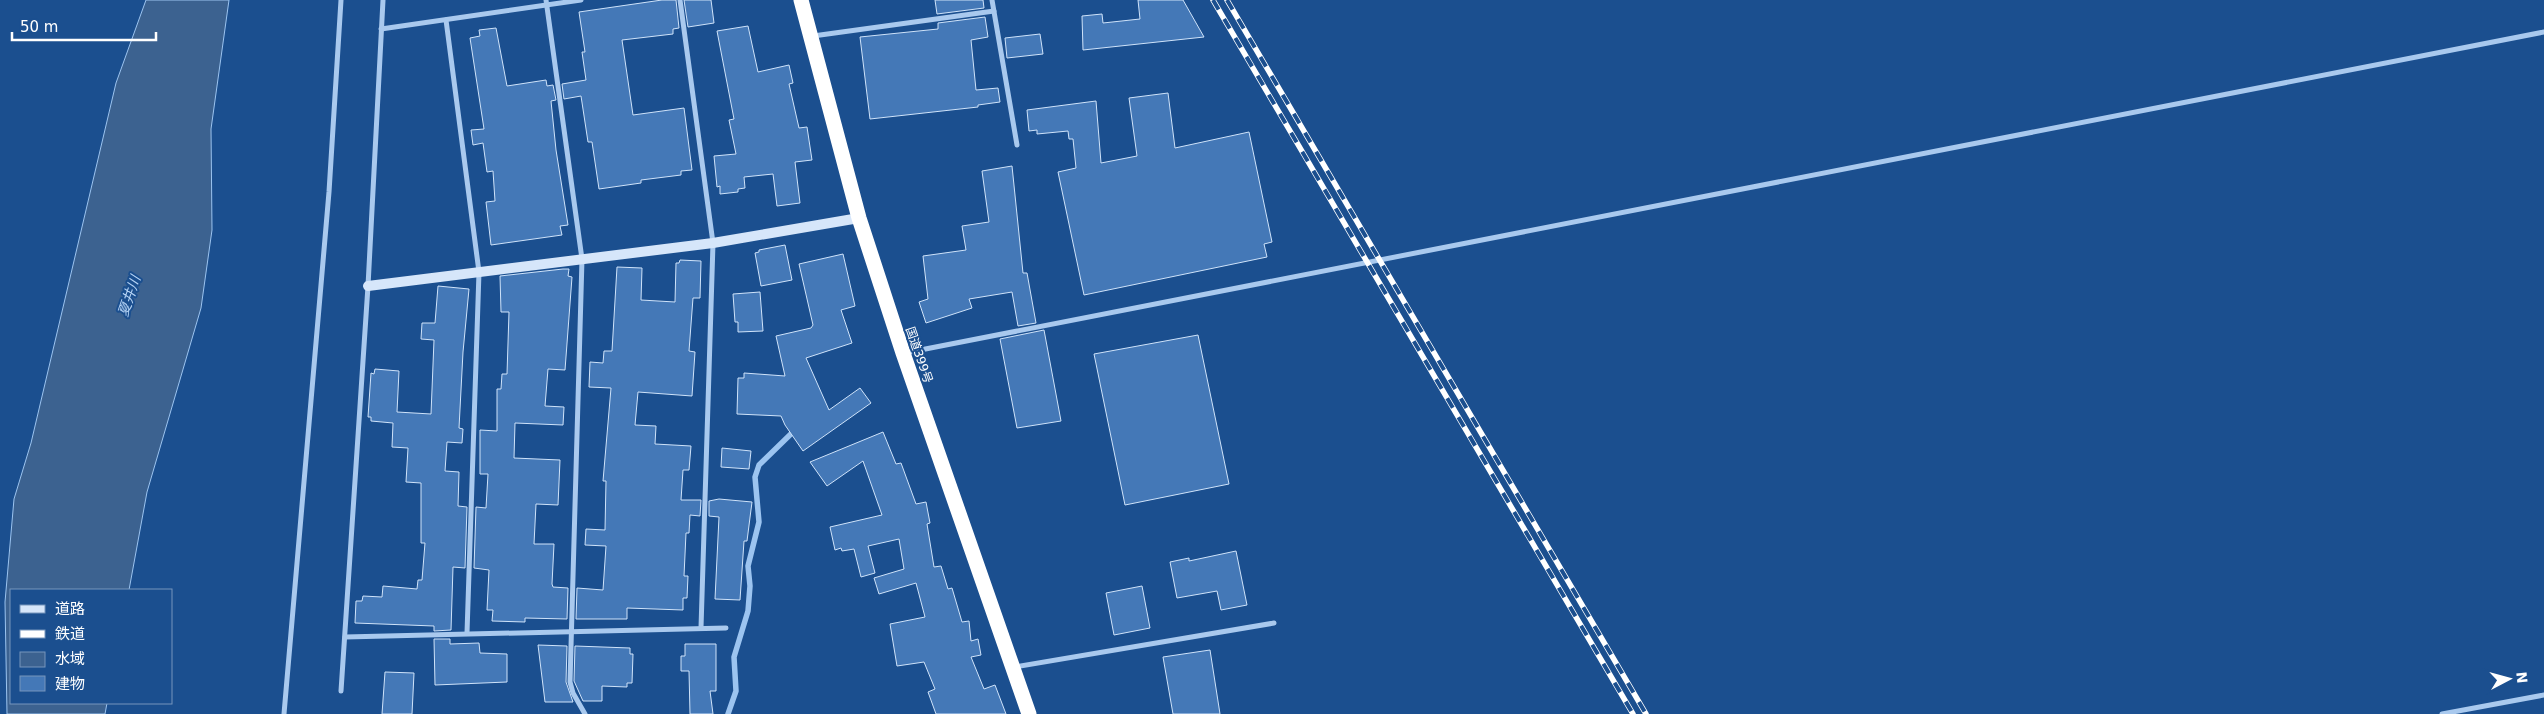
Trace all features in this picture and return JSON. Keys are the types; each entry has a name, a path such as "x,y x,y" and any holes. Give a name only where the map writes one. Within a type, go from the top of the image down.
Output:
{"highway":[{"name":"国道399号","path":"801,0 859,218 902,353 1029,714"}],"street":[{"path":"284,714 329,192 341,0"},
{"path":"341,691 368,286 383,0"},
{"path":"381,29 546,3 581,0"},
{"path":"680,0 713,243 701,628"},
{"path":"992,0 1017,145"},
{"path":"546,3 582,259 570,682 573,693 585,714"},
{"path":"810,36 994,11"},
{"path":"446,20 479,272 467,633"},
{"path":"902,353 2544,32"},
{"path":"368,286 713,243 859,218"},
{"path":"1013,668 1274,623"},
{"path":"345,637 726,628"},
{"path":"2442,714 2544,695"}],"water":[{"name":"夏井川","path":"146,0 229,0 211,129 212,230 201,308 147,492 129,589 10,589 10,704 107,704 105,714 7,714 5,602 14,499 31,443 116,83"}],"building":[{"path":"662,0 676,0 679,28 673,29 673,34 622,40 633,115 684,108 692,170 681,171 681,175 641,180 641,183 599,189 592,142 588,142 581,96 564,99 562,84 586,80 582,52 585,52 579,12"},
{"path":"684,0 711,0 714,23 688,27"},
{"path":"935,0 983,0 984,8 937,14"},
{"path":"1138,0 1183,0 1204,37 1083,50 1082,16 1102,14 1103,23 1140,19"},
{"path":"985,17 988,37 971,40 976,90 998,88 1000,102 978,105 978,107 870,119 860,37 938,29 938,23"},
{"path":"748,26 758,72 789,65 793,83 789,84 799,128 807,127 812,160 795,162 800,203 777,206 773,174 744,177 745,188 738,189 738,192 720,194 720,186 717,187 714,156 736,154 729,120 734,119 717,31"},
{"path":"496,28 507,86 546,80 547,86 553,85 556,100 551,101 556,150 568,225 560,226 562,235 491,245 486,202 495,201 493,171 487,172 483,143 473,145 471,130 484,129 470,38 480,36 479,30"},
{"path":"1040,34 1043,54 1007,58 1005,38"},
{"path":"1168,93 1175,148 1249,132 1272,242 1264,244 1267,257 1084,295 1058,172 1076,168 1073,139 1069,139 1068,131 1037,134 1037,130 1029,131 1027,110 1096,101 1101,163 1137,156 1129,98"},
{"path":"1012,166 1023,273 1027,273 1036,323 1018,326 1012,292 969,299 972,308 926,323 919,302 928,299 923,256 966,250 962,226 989,222 982,171"},
{"path":"785,245 792,280 761,286 755,253 759,252 759,250"},
{"path":"843,254 855,306 841,310 852,343 806,358 829,410 860,388 871,403 803,451 781,416 737,414 738,378 744,378 744,373 785,376 776,336 811,328 813,325 799,264"},
{"path":"680,260 701,261 700,298 693,298 689,351 695,352 692,396 638,392 635,425 656,426 655,444 691,446 689,470 683,470 681,500 701,500 700,516 690,515 689,533 686,533 684,576 688,576 687,598 683,598 683,610 627,608 627,619 576,619 577,588 603,590 606,546 585,545 586,529 605,530 606,481 603,481 611,388 589,387 590,362 603,363 604,351 612,351 617,267 642,268 641,300 675,302 676,263 679,263"},
{"path":"569,269 568,276 572,277 565,370 548,369 545,406 564,407 563,425 515,423 514,458 560,460 558,505 536,504 534,544 554,544 552,584 553,587 568,588 567,619 525,618 525,622 492,621 493,610 487,610 489,570 474,568 476,507 486,508 488,474 480,474 480,430 497,431 497,389 501,389 502,374 507,374 509,312 501,312 500,276"},
{"path":"438,286 469,289 459,428 463,429 462,443 447,442 445,471 459,472 458,506 467,507 465,568 453,567 451,630 434,631 434,626 355,623 356,601 362,601 363,596 382,597 383,586 417,589 418,580 422,580 425,543 421,543 421,483 406,482 408,448 392,447 393,423 371,421 371,417 368,417 371,373 374,374 375,369 399,371 397,412 431,414 434,340 421,339 422,323 435,323"},
{"path":"760,292 763,331 738,332 738,322 735,322 733,294"},
{"path":"1044,330 1061,421 1017,428 1000,339"},
{"path":"1198,335 1229,484 1125,505 1094,354"},
{"path":"883,432 896,464 901,463 916,504 926,502 930,523 927,524 934,567 941,566 948,589 952,588 962,622 969,621 971,641 978,639 981,655 971,657 984,689 995,685 1006,714 936,714 928,692 935,689 924,662 897,666 890,624 925,617 916,583 879,594 874,578 904,569 899,539 868,546 875,573 861,577 854,549 842,551 841,548 835,550 830,527 882,515 863,461 827,486 810,462"},
{"path":"722,448 751,451 749,469 721,467"},
{"path":"719,499 752,502 747,541 744,541 740,600 715,599 719,517 709,516 709,501"},
{"path":"1236,551 1247,605 1221,610 1217,591 1177,598 1170,562 1189,558 1189,561"},
{"path":"1142,586 1150,628 1114,635 1106,593"},
{"path":"434,639 450,639 450,644 479,643 480,653 507,654 507,682 435,685"},
{"path":"685,644 716,644 716,691 710,691 713,714 690,714 689,671 681,671 681,656 685,656"},
{"path":"538,645 567,646 566,682 573,702 545,702"},
{"path":"575,646 630,648 630,654 633,654 632,683 627,683 627,687 602,686 602,701 583,701 574,681"},
{"path":"1210,650 1220,714 1173,714 1163,657"},
{"path":"385,672 414,673 412,714 382,714"}],"waterway":[{"path":"728,714 736,691 734,657 748,611 750,586 748,566 759,522 755,477 759,465 796,429"}],"railway":[{"path":"1213,0 1633,714"},
{"path":"1227,0 1646,714"}]}
